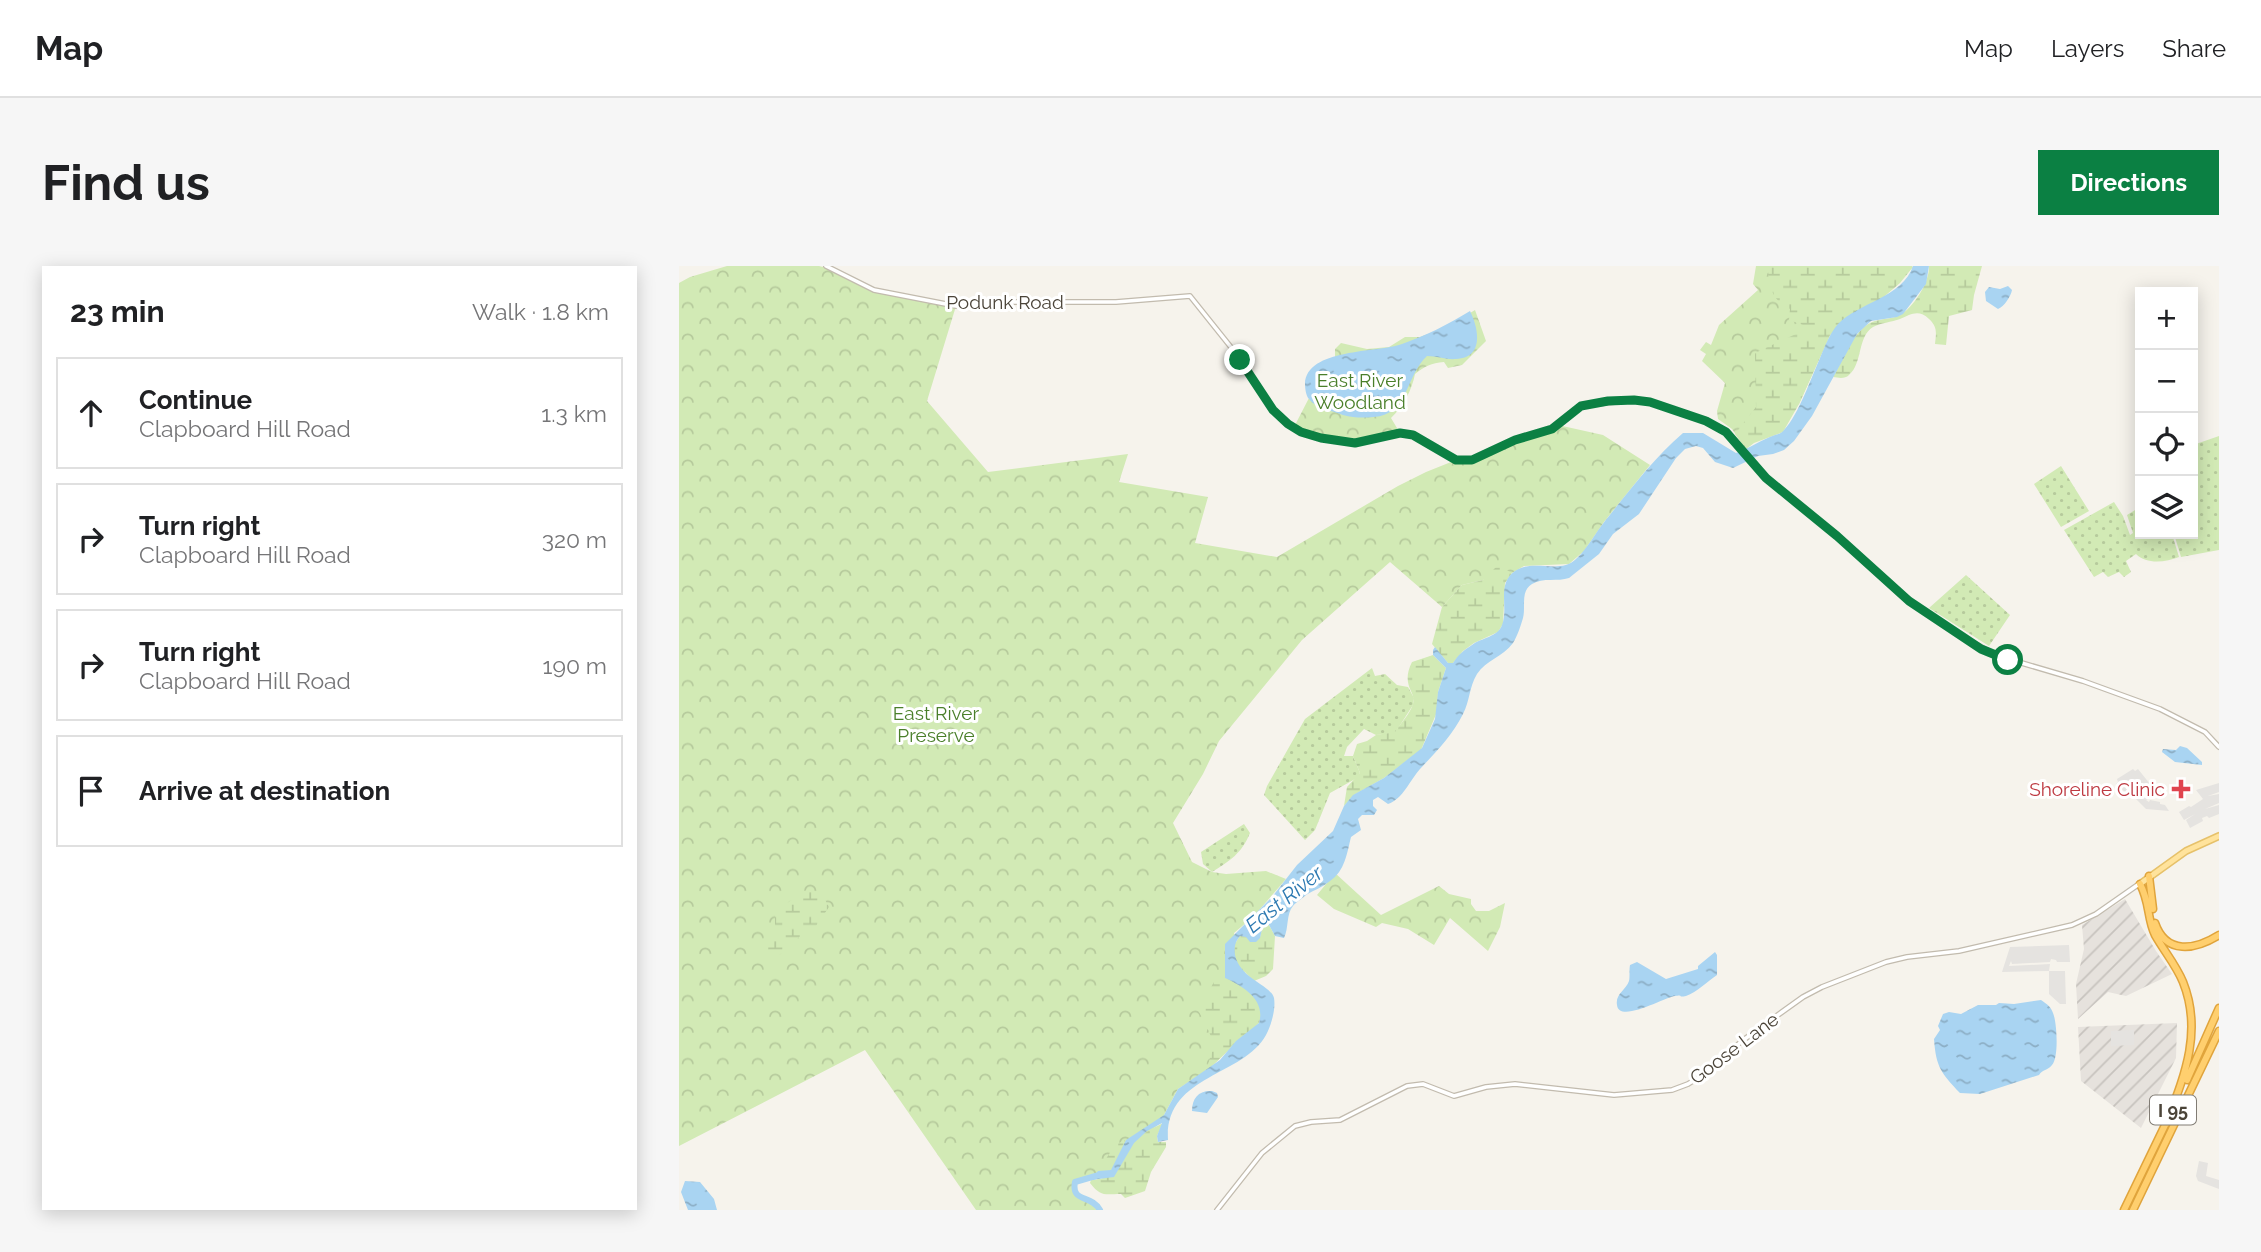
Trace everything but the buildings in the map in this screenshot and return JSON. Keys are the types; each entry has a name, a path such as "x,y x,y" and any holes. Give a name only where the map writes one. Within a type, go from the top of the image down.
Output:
{"highway":[{"path":"2150,876 2155,924 2166,941 2185,947 2196,946 2219,935"},
{"path":"2140,884 2148,903 2154,933 2182,980 2191,1011 2190,1057 2166,1124"},
{"name":"I 95","path":"2124,1210 2219,1008"},
{"name":"I 95","path":"2133,1210 2219,1031"}],"main road":[{"name":"Goose Lane","path":"2140,884 2186,851 2219,836"}],"street":[{"name":"Podunk Road","path":"826,266 874,290 956,306 988,302 1116,302 1190,296 1234,351 1273,410 1288,424 1310,436 1339,442 1355,443 1400,433 1413,435 1456,460 1472,460 1515,440 1552,429 1581,406 1608,401 1650,402 1706,421 1726,432 1766,478 1837,536 1909,601 1981,649 2160,709 2205,732 2219,747"},
{"name":"Goose Lane","path":"1217,1210 1262,1153 1287,1131 1303,1123 1339,1121 1400,1090 1418,1084 1454,1096 1486,1087 1515,1084 1614,1095 1672,1090 1704,1074 1742,1041 1788,1007 1822,987 1886,962 1959,951 2073,925 2096,914 2140,884"}],"shaded area":[{"path":"2133,769 2138,769 2150,784 2142,795 2152,786 2157,793 2146,800 2160,802 2169,811 2146,809 2133,796 2119,788 2117,779"},
{"path":"2219,783 2219,792 2208,796 2219,794 2219,803 2205,809 2219,805 2219,814 2202,818 2203,821 2190,828 2186,820 2195,814 2184,820 2179,812 2203,799 2196,790"},
{"path":"2125,899 2172,974 2126,996 2108,992 2078,1019 2076,984 2084,949 2082,925"},
{"path":"2069,945 2070,962 2051,959 2050,962 2012,964 2011,961 2009,966 2050,964 2049,971 2002,972 2010,947"},
{"path":"2049,971 2065,971 2066,1004 2060,1004 2049,994"},
{"path":"2177,1023 2176,1058 2141,1128 2081,1081 2078,1027"},
{"path":"2134,1030 2134,1045 2111,1046 2111,1031"},
{"path":"2199,1161 2208,1163 2206,1176 2219,1180 2219,1189 2198,1181 2196,1176"}],"green space":[{"name":"East River Preserve","path":"727,266 819,266 834,270 874,290 956,306 927,401 988,472 1128,454 1119,482 1208,497 1195,543 1277,557 1426,472 1456,460 1472,460 1515,440 1558,425 1603,435 1650,465 1584,551 1569,564 1524,566 1512,573 1462,585 1442,607 1390,562 1302,640 1219,741 1203,774 1173,823 1192,862 1212,872 1226,874 1266,871 1286,879 1254,916 1234,933 1259,1023 1207,1070 1178,1089 1164,1120 1125,1151 1119,1164 1101,1177 1093,1176 1075,1182 1076,1193 1100,1210 976,1210 865,1050 679,1146 679,283"},
{"path":"1756,266 1913,266 1830,335 1799,404 1746,449 1732,429 1718,419 1717,411 1725,383 1702,361 1706,354 1700,350 1706,342 1711,345 1719,325 1758,290 1753,284"},
{"path":"1767,266 1913,267 1900,283 1879,301 1848,316 1838,325 1830,335 1799,404 1783,432 1754,443 1746,449 1735,434 1756,407 1755,353 1798,333 1803,325 1789,320 1790,309 1775,296"},
{"path":"1929,266 1982,266 1972,310 1949,316 1946,345 1935,344 1935,328 1929,319 1922,314 1911,314 1879,324 1868,331 1853,370 1846,377 1833,377 1850,344 1867,324 1895,317 1907,310 1926,280"},
{"name":"East River Woodland","path":"1475,310 1486,341 1462,365 1448,368 1444,362 1435,363 1415,374 1406,398 1391,418 1400,433 1360,440 1331,440 1294,427 1324,369 1335,357 1335,349 1341,343 1367,349 1389,347 1405,337 1420,337 1447,327"},
{"path":"2219,436 2219,550 2181,557 2176,539 2198,539 2198,443"},
{"path":"2061,466 2089,511 2061,527 2034,484"},
{"path":"2114,502 2130,535 2133,533 2127,515 2135,510 2135,539 2174,539 2179,557 2151,561 2136,554 2126,561 2131,572 2124,577 2119,572 2108,577 2103,572 2094,577 2064,530"},
{"path":"1498,565 1512,573 1505,583 1503,624 1498,632 1474,643 1453,663 1448,663 1432,644 1442,607 1462,585 1483,580"},
{"path":"1966,575 2010,615 1989,646 1929,608"},
{"path":"1433,655 1446,668 1438,692 1437,712 1421,750 1384,778 1354,795 1344,806 1347,787 1360,773 1353,756 1357,744 1376,735 1395,732 1414,700 1408,683 1412,662"},
{"path":"1372,668 1375,676 1385,674 1397,685 1408,687 1414,698 1413,705 1395,733 1376,735 1364,729 1347,747 1344,756 1353,756 1360,773 1357,778 1330,793 1315,830 1305,840 1264,795 1267,786 1305,719"},
{"path":"1244,824 1250,833 1243,846 1230,860 1212,872 1203,864 1201,852"},
{"path":"1335,873 1381,915 1439,886 1449,894 1471,899 1476,911 1489,911 1505,903 1500,927 1488,951 1450,918 1434,945 1408,929 1382,923 1376,927 1334,909 1317,895"},
{"path":"808,889 822,894 829,907 816,926 798,938 787,953 767,956 764,949 775,933 775,911"},
{"path":"1263,925 1269,925 1275,936 1273,969 1266,976 1254,981 1240,966 1234,949 1240,936 1260,937"},
{"path":"1218,975 1248,992 1260,1005 1262,1012 1255,1027 1235,1042 1207,1070 1213,1043 1198,1010"},
{"path":"1163,1123 1157,1136 1158,1142 1166,1142 1166,1147 1151,1172 1145,1191 1125,1198 1121,1194 1103,1194 1097,1191 1090,1183 1091,1180 1101,1179 1115,1172 1138,1139"},
{"path":"1125,1140 1111,1171 1098,1171 1115,1145"}],"water":[{"path":"1913,266 1929,266 1926,284 1903,314 1871,321 1857,334 1812,416 1784,450 1758,456 1733,468 1715,462 1703,448 1696,446 1685,449 1676,458 1639,514 1613,534 1599,554 1569,578 1541,581 1528,587 1523,618 1513,643 1477,674 1459,722 1402,794 1388,804 1378,797 1373,800 1373,806 1377,810 1374,815 1362,815 1358,819 1361,830 1351,837 1345,861 1335,877 1293,906 1284,938 1275,936 1269,925 1263,925 1260,938 1256,942 1250,942 1246,937 1240,936 1237,940 1235,955 1238,963 1249,976 1272,993 1274,998 1273,1017 1266,1035 1255,1049 1191,1089 1178,1102 1170,1119 1168,1140 1158,1142 1157,1136 1162,1123 1147,1131 1134,1143 1114,1177 1091,1180 1098,1171 1111,1170 1126,1140 1164,1115 1178,1089 1220,1060 1236,1041 1259,1023 1259,1007 1256,1001 1246,990 1225,978 1225,944 1272,897 1297,865 1333,831 1344,806 1353,795 1384,778 1422,748 1435,719 1438,692 1446,668 1433,655 1435,647 1448,663 1453,663 1466,649 1497,632 1504,618 1504,589 1509,576 1522,567 1570,564 1642,475 1683,433 1703,433 1736,453 1782,432 1800,405 1826,344 1838,324 1900,285"},
{"path":"2008,286 2012,290 2000,308 1986,301 1985,292 1989,287 2000,289"},
{"name":"East River Woodland","path":"1470,311 1477,334 1475,348 1471,354 1456,359 1427,356 1400,402 1385,415 1366,418 1347,416 1320,407 1308,398 1305,384 1308,372 1317,364 1345,354 1402,344"},
{"path":"2180,746 2187,748 2202,765 2175,762 2162,752 2163,749 2176,750"},
{"path":"1715,952 1717,975 1694,992 1682,997 1670,997 1634,1011 1625,1012 1617,1005 1619,995 1629,981 1630,965 1637,962 1666,979 1698,969 1698,966"},
{"path":"2041,1000 2051,1009 2056,1024 2056,1048 2052,1065 2039,1075 1980,1094 1960,1093 1944,1075 1936,1056 1934,1039 1940,1030 1938,1026 1943,1014 1961,1014 1978,1005"},
{"path":"1212,1091 1217,1093 1218,1097 1207,1113 1192,1111 1197,1096"},
{"path":"685,1181 700,1182 714,1199 717,1210 688,1210 681,1192"}],"waterway":[{"name":"East River","path":"1099,1175 1075,1182 1075,1189 1079,1196 1092,1202 1100,1210"}],"place":[{"name":"Shoreline Clinic","path":"2181,789"}],"route":[{"path":"1240,360 1273,410 1301,432 1339,442 1355,443 1400,433 1413,435 1456,460 1472,460 1515,440 1552,429 1581,406 1608,401 1650,402 1706,421 1726,432 1766,478 1837,536 1909,601 1981,649 2008,660"}]}
